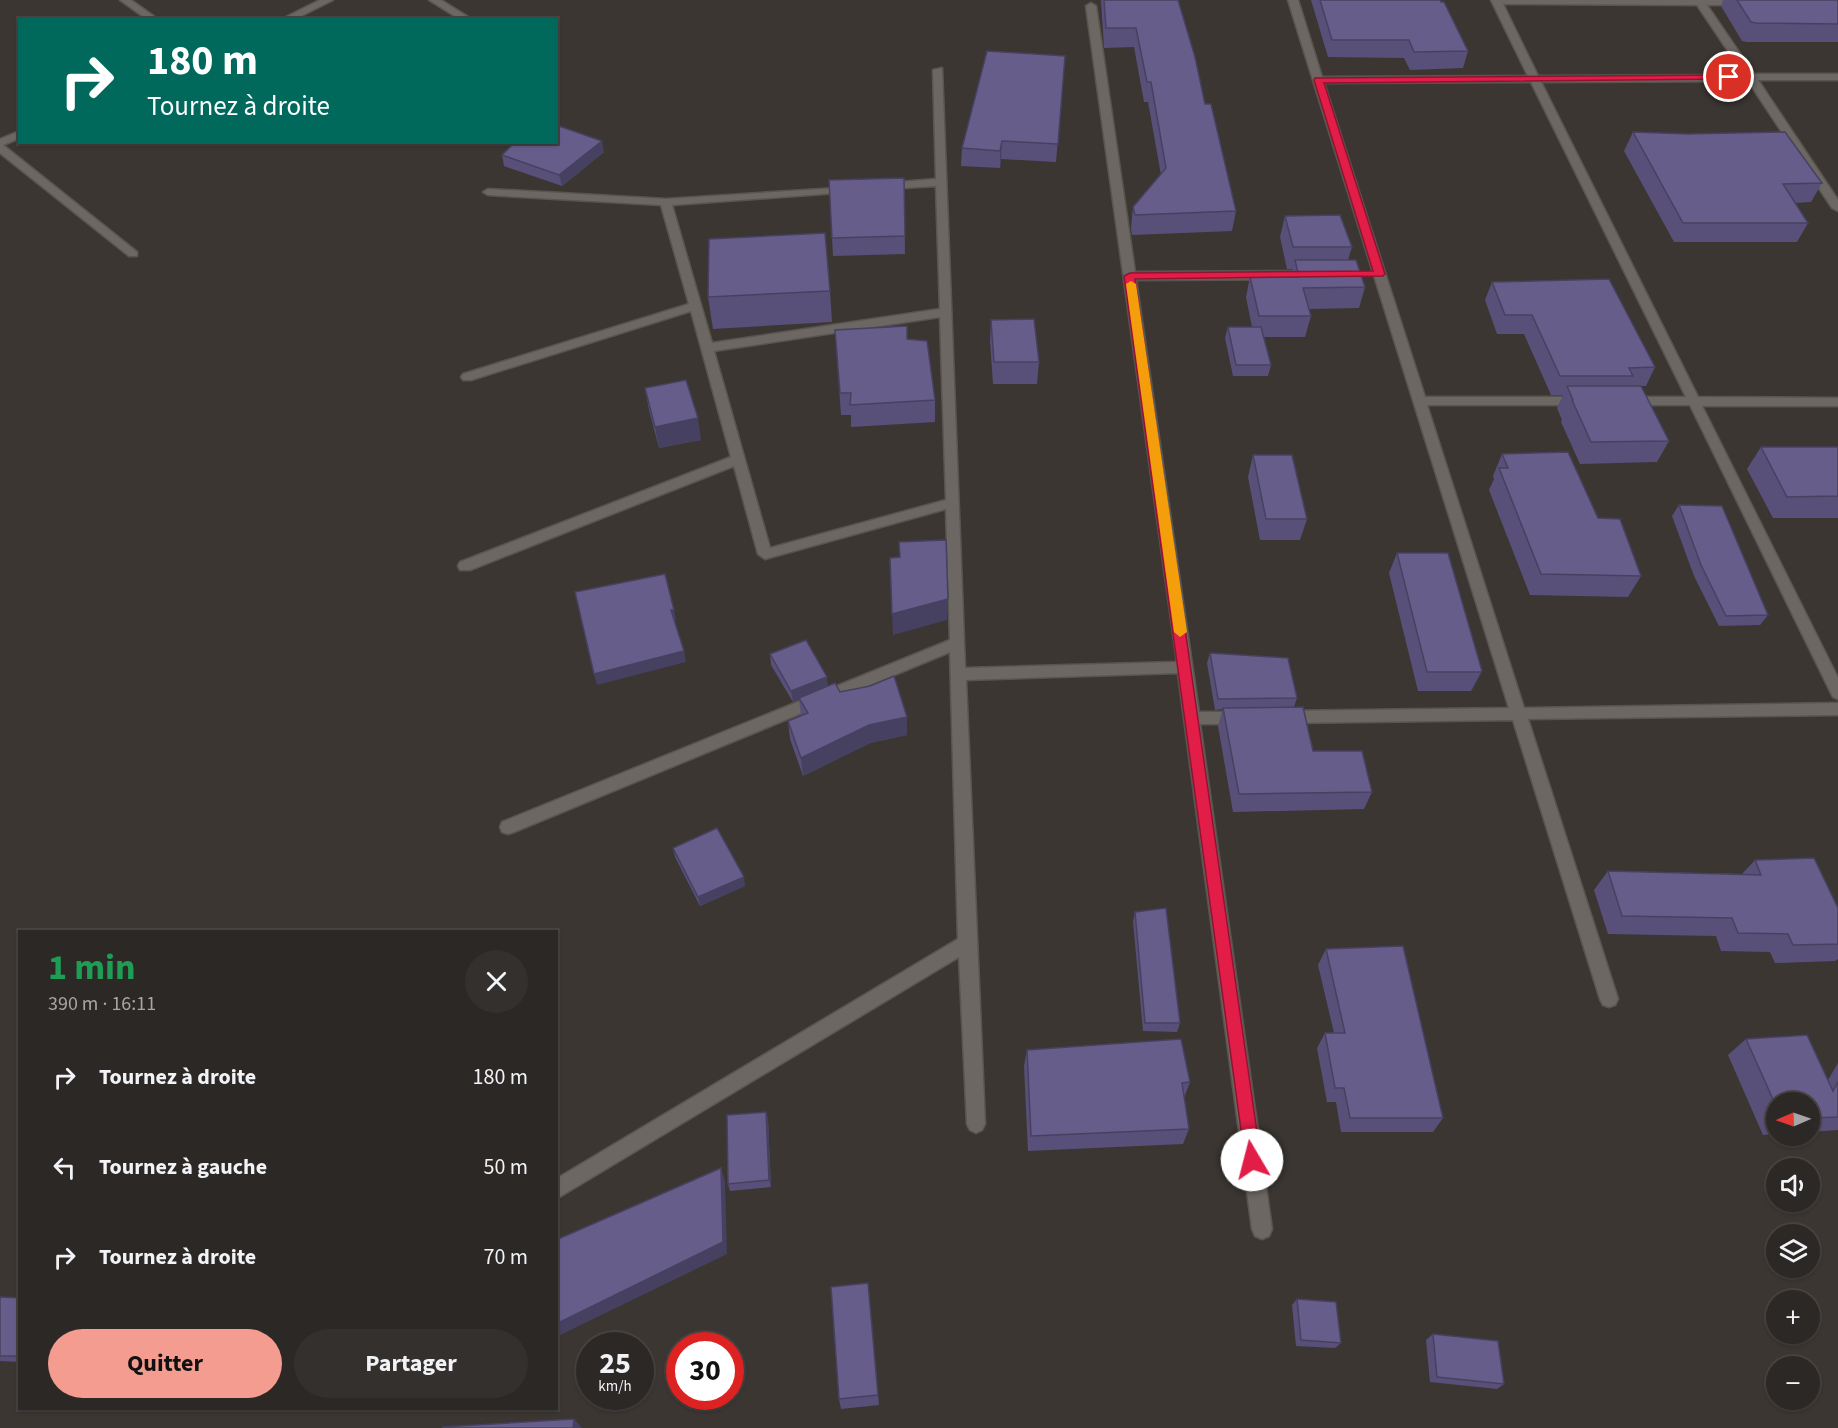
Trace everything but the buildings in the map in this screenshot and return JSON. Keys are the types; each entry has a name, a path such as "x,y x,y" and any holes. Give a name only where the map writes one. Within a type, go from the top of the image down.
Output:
{"street":[{"path":"125,0 152,18"},
{"path":"288,18 328,0"},
{"path":"434,0 466,18"},
{"path":"1293,0 1374,274 1420,401 1609,999"},
{"path":"1758,2 1496,1 1838,693"},
{"path":"1700,1 1838,208"},
{"path":"1091,6 1262,1229"},
{"path":"938,70 967,943 976,1124"},
{"path":"1318,80 1838,76"},
{"path":"0,143 18,135"},
{"path":"0,148 133,254"},
{"path":"488,192 666,202 941,182"},
{"path":"666,202 765,554 952,503"},
{"path":"1130,276 1320,274"},
{"path":"467,377 695,306"},
{"path":"707,348 946,312"},
{"path":"1420,401 1838,402"},
{"path":"465,566 738,459"},
{"path":"508,827 957,643"},
{"path":"958,674 1185,667"},
{"path":"1274,717 1838,709"},
{"path":"1192,718 1251,718"},
{"path":"558,1189 967,943"}],"slow traffic":[{"path":"1131,284 1180,632"}],"route":[{"path":"1252,1160 1130,276 1380,274 1318,80 1729,77"}]}
